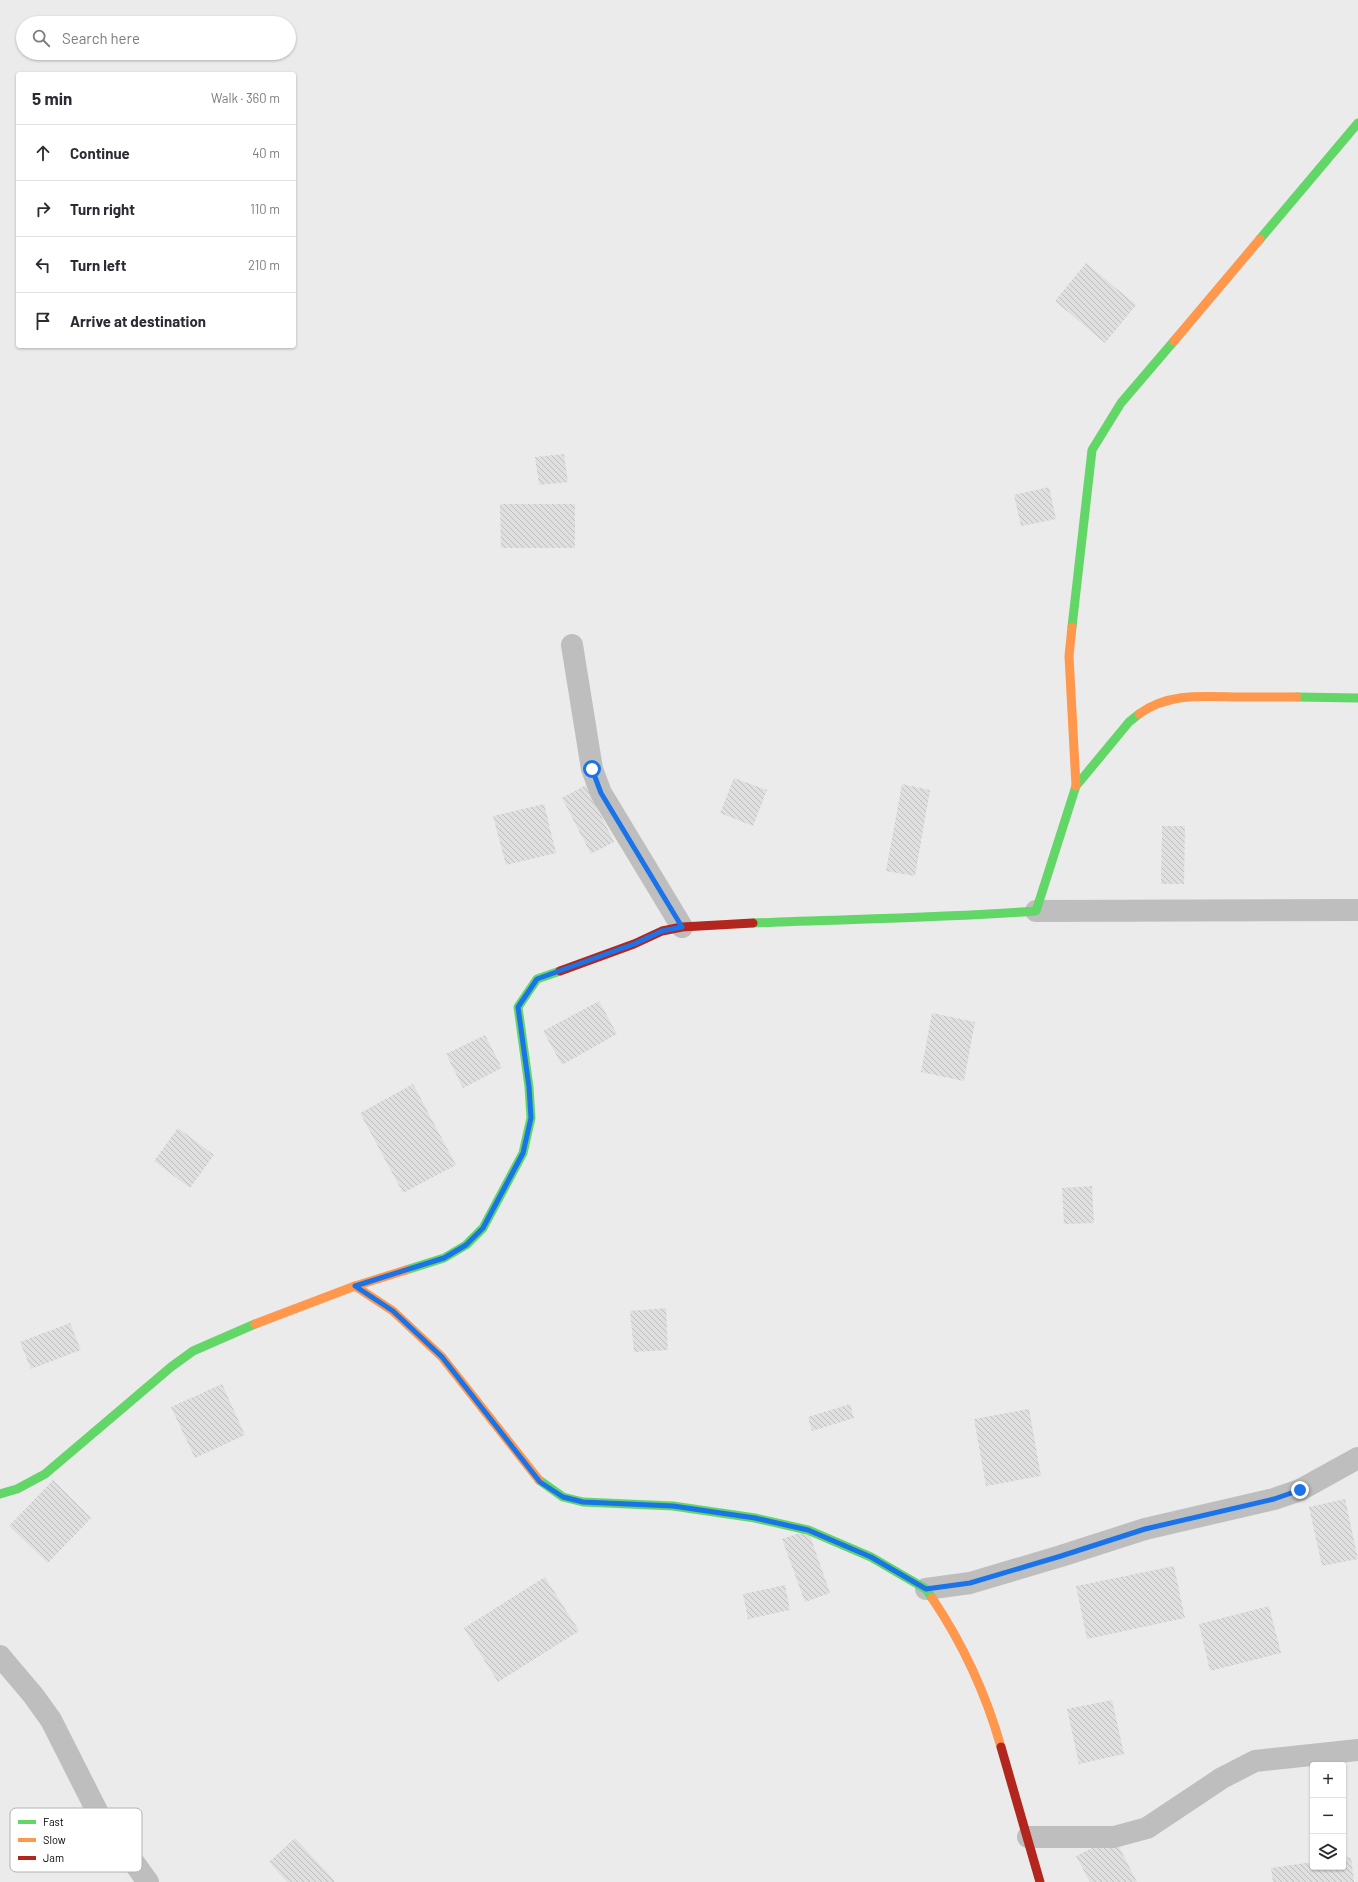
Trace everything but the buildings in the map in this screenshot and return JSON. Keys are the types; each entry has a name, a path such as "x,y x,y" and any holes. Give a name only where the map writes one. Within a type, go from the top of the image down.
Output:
{"street":[{"path":"1036,911 1076,786 1070,656 1092,450 1121,403 1358,123"},
{"path":"572,645 592,769 601,793 682,927"},
{"path":"1076,786 1129,722 1146,709 1164,701 1188,696 1358,698"},
{"path":"0,1494 17,1489 45,1474 171,1367 193,1351 225,1336 355,1286 444,1258 466,1245 483,1228 523,1153 531,1118 529,1087 518,1007 537,979 634,944 662,931 682,927 860,918 969,916 1036,911 1358,910"},
{"path":"355,1286 393,1311 437,1351 540,1482 563,1497 583,1502 673,1506 755,1518 808,1530 871,1557 926,1589 952,1630 970,1664 992,1716 1040,1882"},
{"path":"926,1589 970,1583 1145,1529 1274,1499 1300,1490 1358,1458"},
{"path":"0,1656 33,1695 51,1720 95,1808"},
{"path":"1028,1837 1114,1837 1147,1828 1222,1778 1255,1761 1358,1750"},
{"path":"141,1872 148,1882"}],"shaded area":[{"path":"0,0 1358,0 1358,1882 0,1882"}],"traffic: fast":[{"path":"1260,239 1358,123"},
{"path":"1072,627 1092,450 1121,403 1174,341"},
{"path":"1297,697 1358,698"},
{"path":"753,923 930,917 1036,911 1076,786 1129,722 1139,714"},
{"path":"406,1270 444,1258 466,1245 483,1228 523,1153 531,1118 529,1087 518,1007 537,979 560,971"},
{"path":"0,1494 17,1489 45,1474 171,1367 193,1351 255,1324"},
{"path":"539,1480 563,1497 583,1502 673,1506 755,1518 808,1530 871,1557 926,1589 932,1598"}],"traffic: slow":[{"path":"1174,341 1260,239"},
{"path":"1072,627 1069,656 1076,786"},
{"path":"1139,714 1161,702 1185,697 1297,697"},
{"path":"255,1324 355,1286 406,1270"},
{"path":"355,1286 393,1311 442,1357 539,1480"},
{"path":"932,1598 964,1651 981,1689 1001,1747"}],"traffic: jam":[{"path":"560,971 634,944 662,931 682,927 753,923"},
{"path":"1001,1747 1040,1882"}],"route":[{"path":"592,769 601,793 682,927 662,931 634,944 537,979 518,1007 529,1087 531,1118 523,1153 483,1228 466,1245 444,1258 355,1286 393,1311 420,1334 442,1357 540,1482 563,1497 583,1502 673,1506 755,1518 808,1530 871,1557 926,1589 970,1583 1145,1529 1274,1499 1300,1490"}]}
